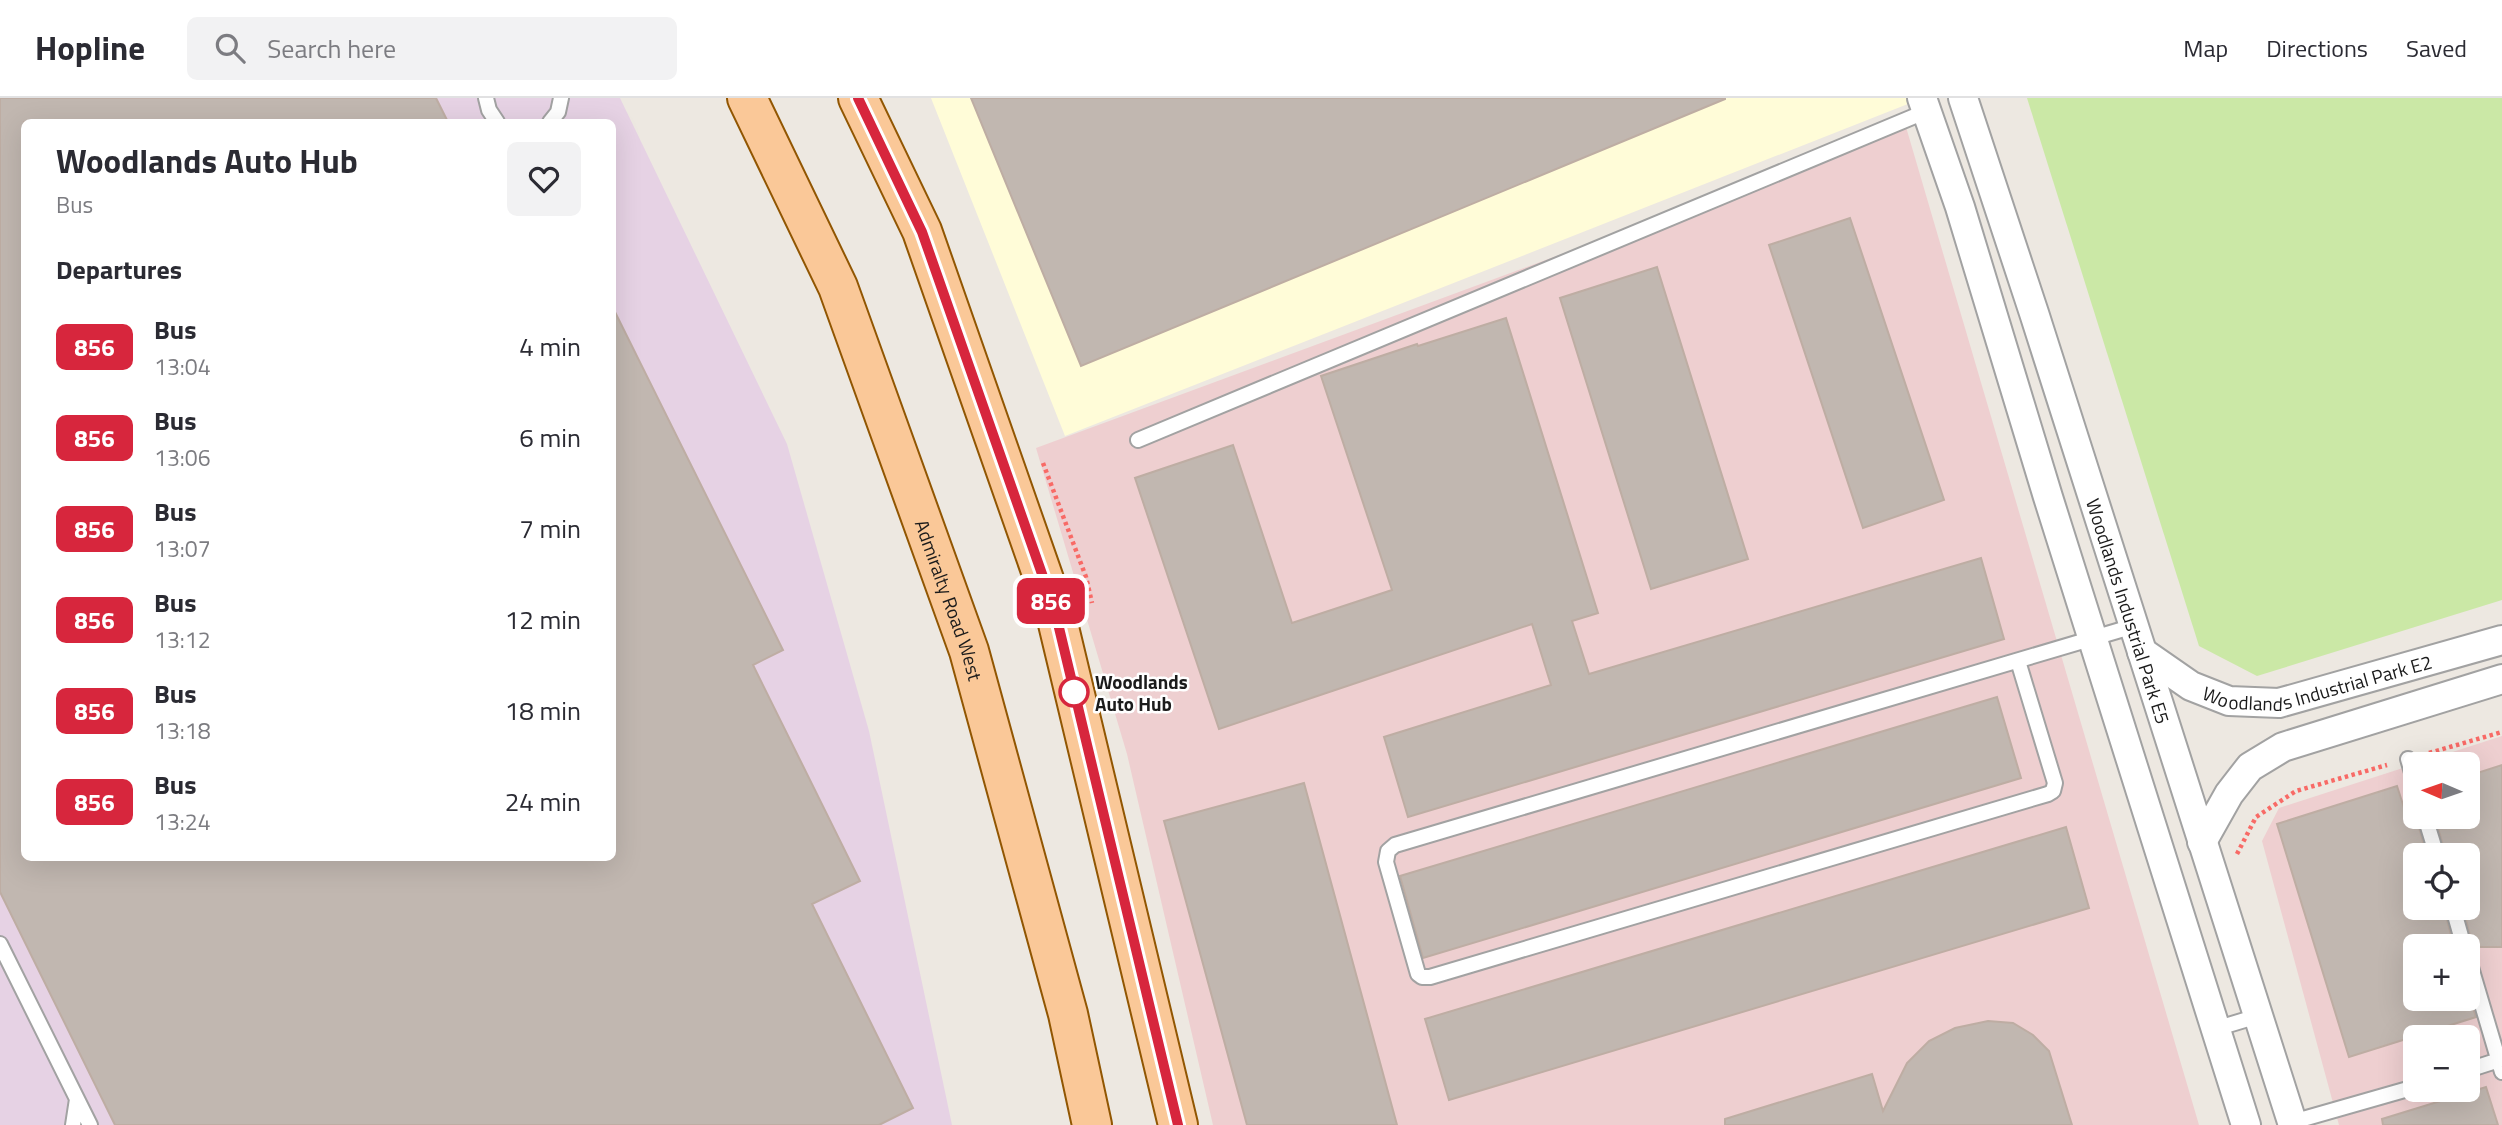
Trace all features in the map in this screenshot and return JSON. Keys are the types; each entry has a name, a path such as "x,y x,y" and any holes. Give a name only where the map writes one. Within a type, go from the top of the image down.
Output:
{"main road":[{"name":"Admiralty Road West","path":"747,98 838,288 969,650 1068,1014 1092,1125"},
{"path":"858,98 922,232 1055,611 1178,1125"}],"street":[{"name":"Woodlands Industrial Park E5","path":"1963,98 2258,1016 2289,1124"},
{"path":"1924,105 1960,207 2092,639 2246,1125"},
{"name":"Woodlands Industrial Park E2","path":"2138,639 2191,685 2229,701 2279,704 2502,640"},
{"name":"Woodlands Industrial Park E2","path":"2202,842 2228,794 2250,768 2283,747 2502,679"}],"lane":[{"path":"486,98 488,110 495,119"},
{"path":"552,119 558,112 561,98"},
{"path":"1138,440 1924,105"},
{"path":"2018,661 2055,783 2053,791 2048,794 1430,977 1418,974 1386,862 1388,851 1395,845 2092,639 2138,639"},
{"path":"0,944 90,1125"},
{"path":"2480,998 2500,1066 2480,1068"},
{"path":"2215,1029 2258,1016"},
{"path":"2289,1124 2403,1091"},
{"path":"73,1125 77,1099"}],"path":[{"path":"2432,752 2502,732"},
{"path":"2239,864 2237,854 2256,817 2296,791 2403,760"}],"shaded area":[{"path":"0,98 620,98 787,444 869,731 952,1125 0,1125"},
{"path":"931,98 1917,98 1918,100 1065,436"},
{"path":"1906,127 2199,1125 1213,1125 1127,754 1036,448"},
{"path":"2502,736 2502,1125 2339,1125 2262,841 2279,808 2403,768 2403,830 2480,830 2480,752 2452,752"}],"green space":[{"path":"2027,98 2502,98 2502,600 2257,676 2199,646"}],"building":[{"path":"0,98 436,98 446,119 21,119 21,861 616,861 616,314 783,650 753,665 860,881 812,904 913,1108 879,1125 115,1125 0,892"},
{"path":"971,98 1725,98 1725,99 1081,366"},
{"path":"1850,218 1944,500 1863,528 1769,245"},
{"path":"1657,267 1748,559 1651,589 1560,298"},
{"path":"1506,318 1598,613 1572,621 1589,674 1981,558 2004,639 1408,817 1384,737 1551,685 1532,624 1219,729 1135,478 1233,445 1292,623 1392,590 1321,376"},
{"path":"1997,697 2021,778 1423,958 1400,876"},
{"path":"2502,765 2502,947 2480,947 2480,934 2470,934 2466,920 2480,920 2480,843 2442,843 2439,830 2480,830 2480,772"},
{"path":"1304,783 1397,1125 1247,1125 1164,821"},
{"path":"2397,786 2403,805 2403,830 2420,830 2423,843 2403,843 2403,920 2447,920 2451,934 2403,934 2403,1011 2474,1011 2476,1017 2451,1025 2403,1025 2403,1040 2349,1057 2277,824"},
{"path":"2066,827 2089,908 1449,1100 1425,1019"},
{"path":"1988,1021 2013,1023 2033,1035 2049,1051 2072,1125 1725,1125 1725,1119 1872,1074 1883,1111 1907,1063 1929,1041 1955,1028"},
{"path":"2486,1087 2498,1125 2383,1125 2382,1119 2437,1102 2480,1102 2480,1089"}],"bus line":[{"name":"856","path":"858,98 922,232 1055,611 1178,1125"}],"place":[{"name":"Woodlands Auto Hub","path":"1074,692"}]}
